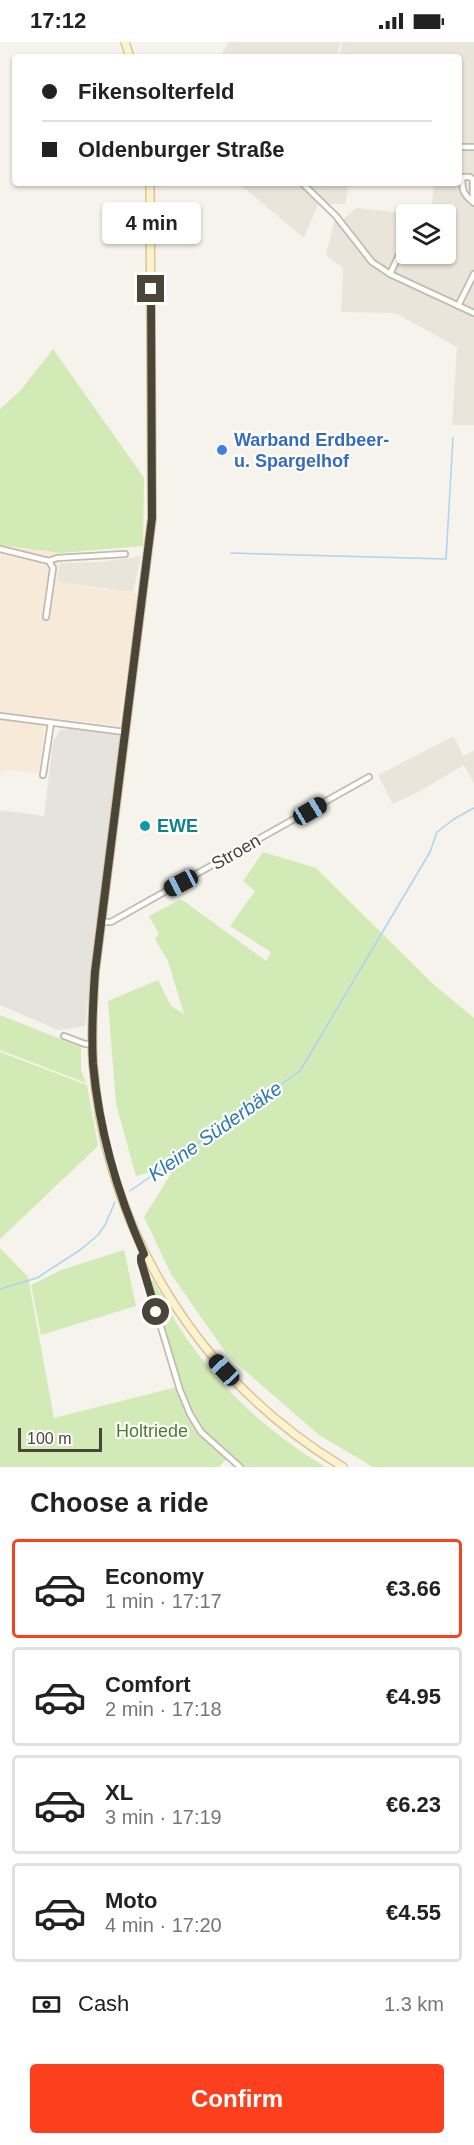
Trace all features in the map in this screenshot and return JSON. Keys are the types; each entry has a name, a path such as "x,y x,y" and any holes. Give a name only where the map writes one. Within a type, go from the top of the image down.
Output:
{"main road":[{"path":"150,186 153,508 95,972 93,1044 99,1106 109,1155 127,1212 144,1254 170,1298 216,1361 270,1414 306,1444 343,1467"}],"street":[{"path":"462,177 470,177 472,180 473,203 462,191 462,177"},
{"path":"305,186 336,216 372,262 390,274 474,313"},
{"path":"390,274 396,261"},
{"path":"458,306 474,274"},
{"path":"0,549 49,561 57,558 125,554"},
{"path":"46,617 53,568 49,561"},
{"path":"0,716 126,732"},
{"path":"43,775 51,723"},
{"name":"Stroen","path":"101,922 111,922 369,777"},
{"path":"64,1035 85,1044 93,1044"},
{"path":"144,1254 141,1261 148,1286 190,1414 201,1432 240,1467"}],"shaded area":[{"path":"229,42 340,42 338,54 222,54"},
{"path":"342,42 474,42 474,425 452,425 457,347 395,313 341,312 343,268 326,255 335,218 339,223 356,208 396,212 396,264 456,264 456,204 432,204 434,186 462,186 462,54 339,54"},
{"path":"242,186 348,186 345,204 318,204 304,238"},
{"path":"0,545 61,553 57,582 138,594 119,726 46,717 39,773 7,770 0,774"},
{"path":"141,556 133,592 57,582 60,563 101,562"},
{"path":"72,729 120,735 85,1026 58,1030 0,1005 0,810 44,816 53,742 60,730"},
{"path":"454,736 463,756 474,751 474,784 464,765 393,804 378,775"}],"green space":[{"path":"53,349 144,478 143,546 61,553 0,545 0,409 21,390"},
{"path":"263,852 316,868 432,983 474,1018 474,1467 373,1467 319,1435 228,1356 171,1274 144,1217 176,1166 136,1176 116,1104 108,1001 158,980 171,1006 184,1014 168,961 155,939 159,934 149,916 181,899 266,961 271,952 230,926 255,891 243,881"},
{"path":"0,1015 81,1047 81,1070 86,1083 0,1050"},
{"path":"0,1052 87,1085 98,1146 0,1239"},
{"name":"Holtriede","path":"0,1248 28,1277 54,1418 177,1387 197,1430 227,1459 219,1467 0,1467"},
{"path":"124,1250 136,1306 41,1335 31,1285 61,1270"},
{"path":"153,1280 185,1336 214,1374 267,1425 326,1467 242,1467 201,1429 181,1386 150,1283"}],"waterway":[{"path":"231,553 446,559 453,438"},
{"path":"130,1191 300,1071 430,852 437,832 474,808"},
{"name":"Kleine Süderbäke","path":"0,1289 37,1278 80,1250 98,1235 115,1202"}],"place":[{"name":"Warband Erdbeer- u. Spargelhof","path":"222,450"},
{"name":"EWE","path":"145,826"}],"route":[{"path":"151,289 152,518 95,972 92,1021 93,1064 102,1126 116,1182 144,1254 141,1261 156,1312"}]}
